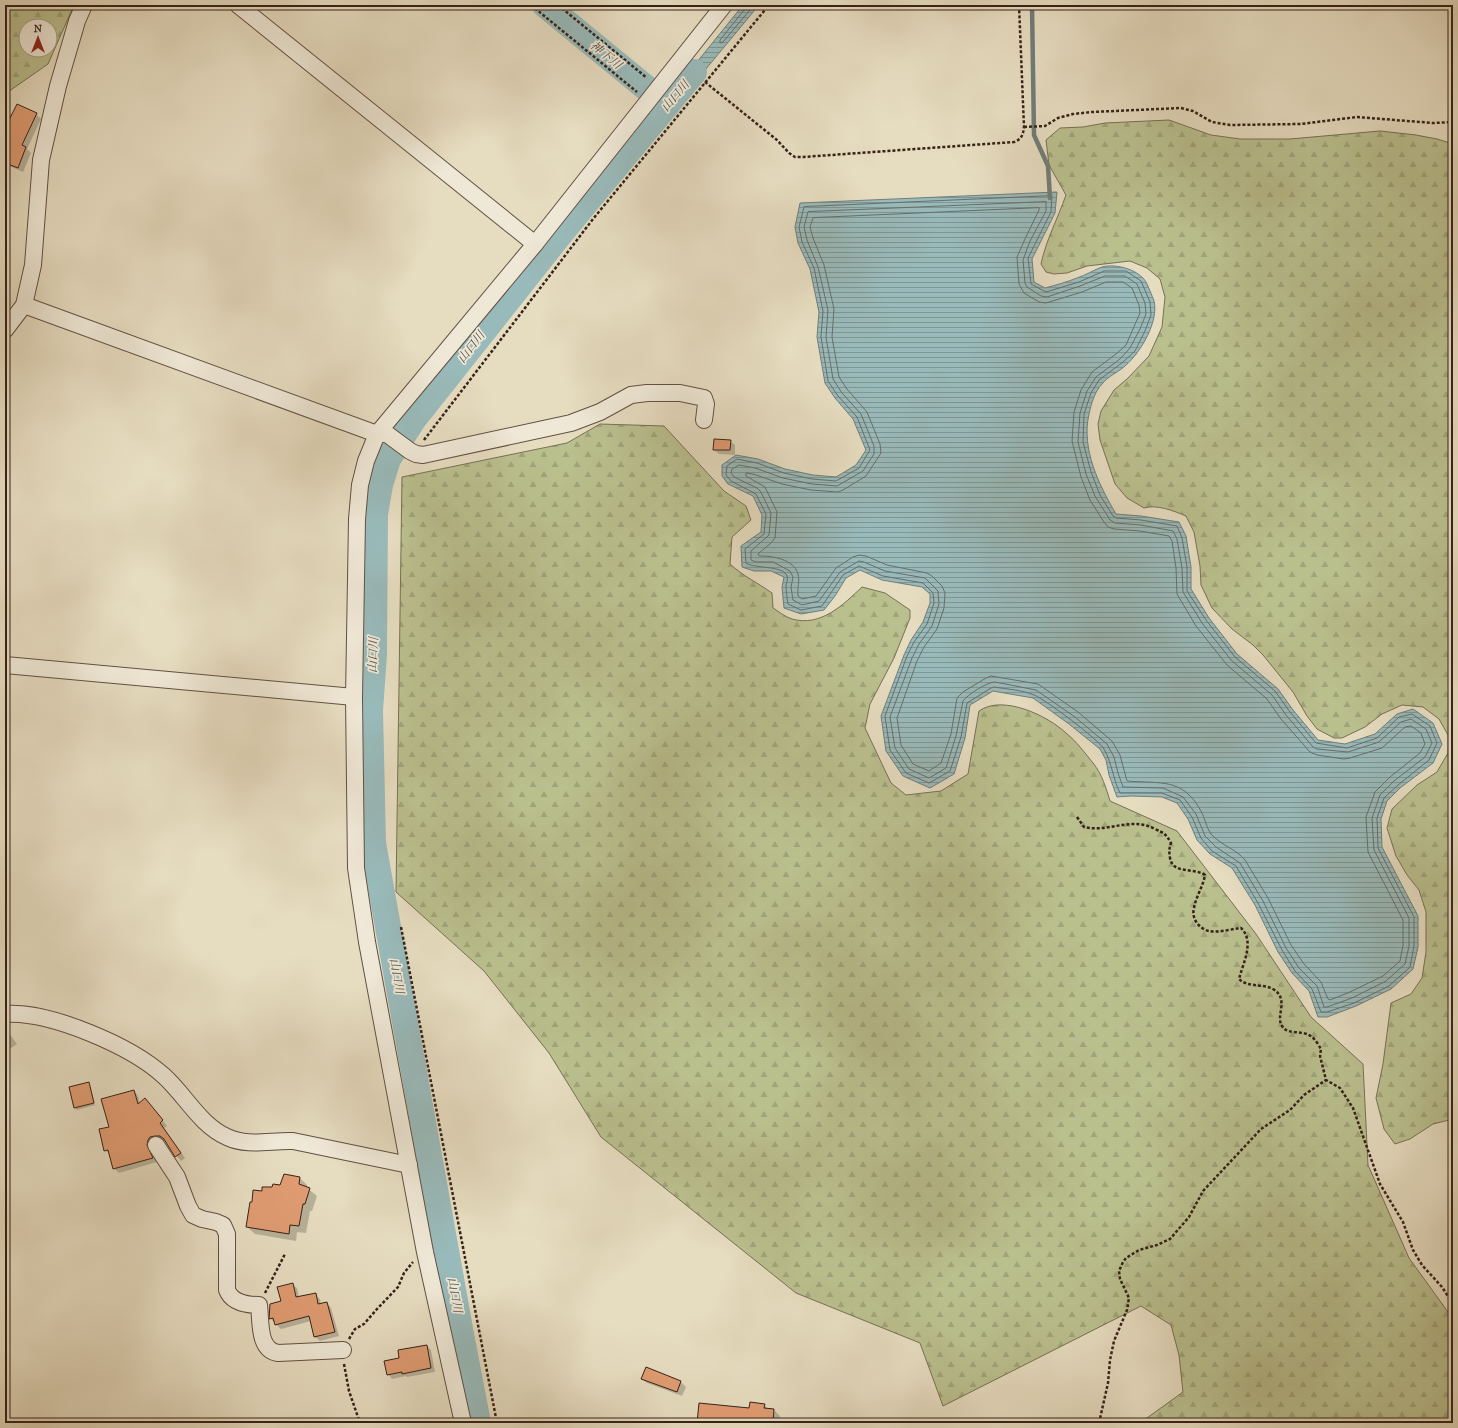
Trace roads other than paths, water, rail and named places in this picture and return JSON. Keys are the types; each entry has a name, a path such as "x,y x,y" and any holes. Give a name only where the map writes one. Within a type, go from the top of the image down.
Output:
{"street":[{"path":"5,330 24,305 33,265 41,160 58,86 77,21 84,5"},
{"path":"238,5 535,244"},
{"path":"462,1423 425,1252 367,942 356,868 354,697 357,519 360,485 366,461 382,434 724,5"},
{"path":"24,305 382,434 413,453 423,455 570,423 600,412 631,395 647,393 680,393 704,398 706,404 704,420"},
{"path":"5,664 354,697"},
{"path":"5,1014 33,1016 65,1024 99,1037 127,1051 149,1064 165,1076 203,1119 215,1130 226,1137 240,1142 278,1140 294,1141 409,1165"},
{"path":"156,1145 177,1177 193,1215 202,1220 216,1222 223,1225 227,1234 227,1290 229,1295 234,1300 248,1305 259,1306 263,1343 268,1349 273,1352 343,1350"}],"water":[{"path":"743,5 759,5 676,105 668,98"},
{"path":"1057,192 1055,213 1032,259 1034,282 1045,288 1084,275 1102,267 1121,267 1134,271 1144,279 1154,301 1154,318 1148,336 1132,359 1120,370 1104,381 1097,390 1089,414 1087,440 1093,466 1103,491 1116,514 1179,522 1186,536 1191,567 1191,589 1209,618 1237,654 1278,689 1318,740 1345,744 1375,734 1397,714 1413,709 1433,723 1442,744 1433,763 1400,788 1387,801 1381,819 1382,847 1418,916 1418,947 1413,969 1391,989 1356,1006 1327,1017 1318,1017 1309,991 1292,973 1278,952 1255,905 1232,868 1210,854 1197,840 1188,819 1177,803 1162,797 1117,797 1109,775 1106,760 1100,749 1033,698 993,691 970,705 965,738 954,774 930,788 903,776 886,751 881,716 904,655 911,640 923,622 930,603 930,594 922,587 882,580 860,570 846,578 824,610 801,614 784,608 782,587 784,577 771,571 754,571 742,567 741,546 761,532 762,515 753,496 728,484 722,476 722,465 736,455 758,459 785,469 813,475 836,477 856,465 866,450 853,419 835,398 825,383 817,337 819,312 810,269 798,243 795,227 800,203"}],"waterway":[{"name":"神下川","path":"545,5 667,105"},
{"path":"1032,5 1034,135 1048,166 1050,198"},
{"name":"山口川","path":"478,1423 373,843 370,710 374,654 375,514 380,485 388,459 413,420 561,233 694,72"}]}
